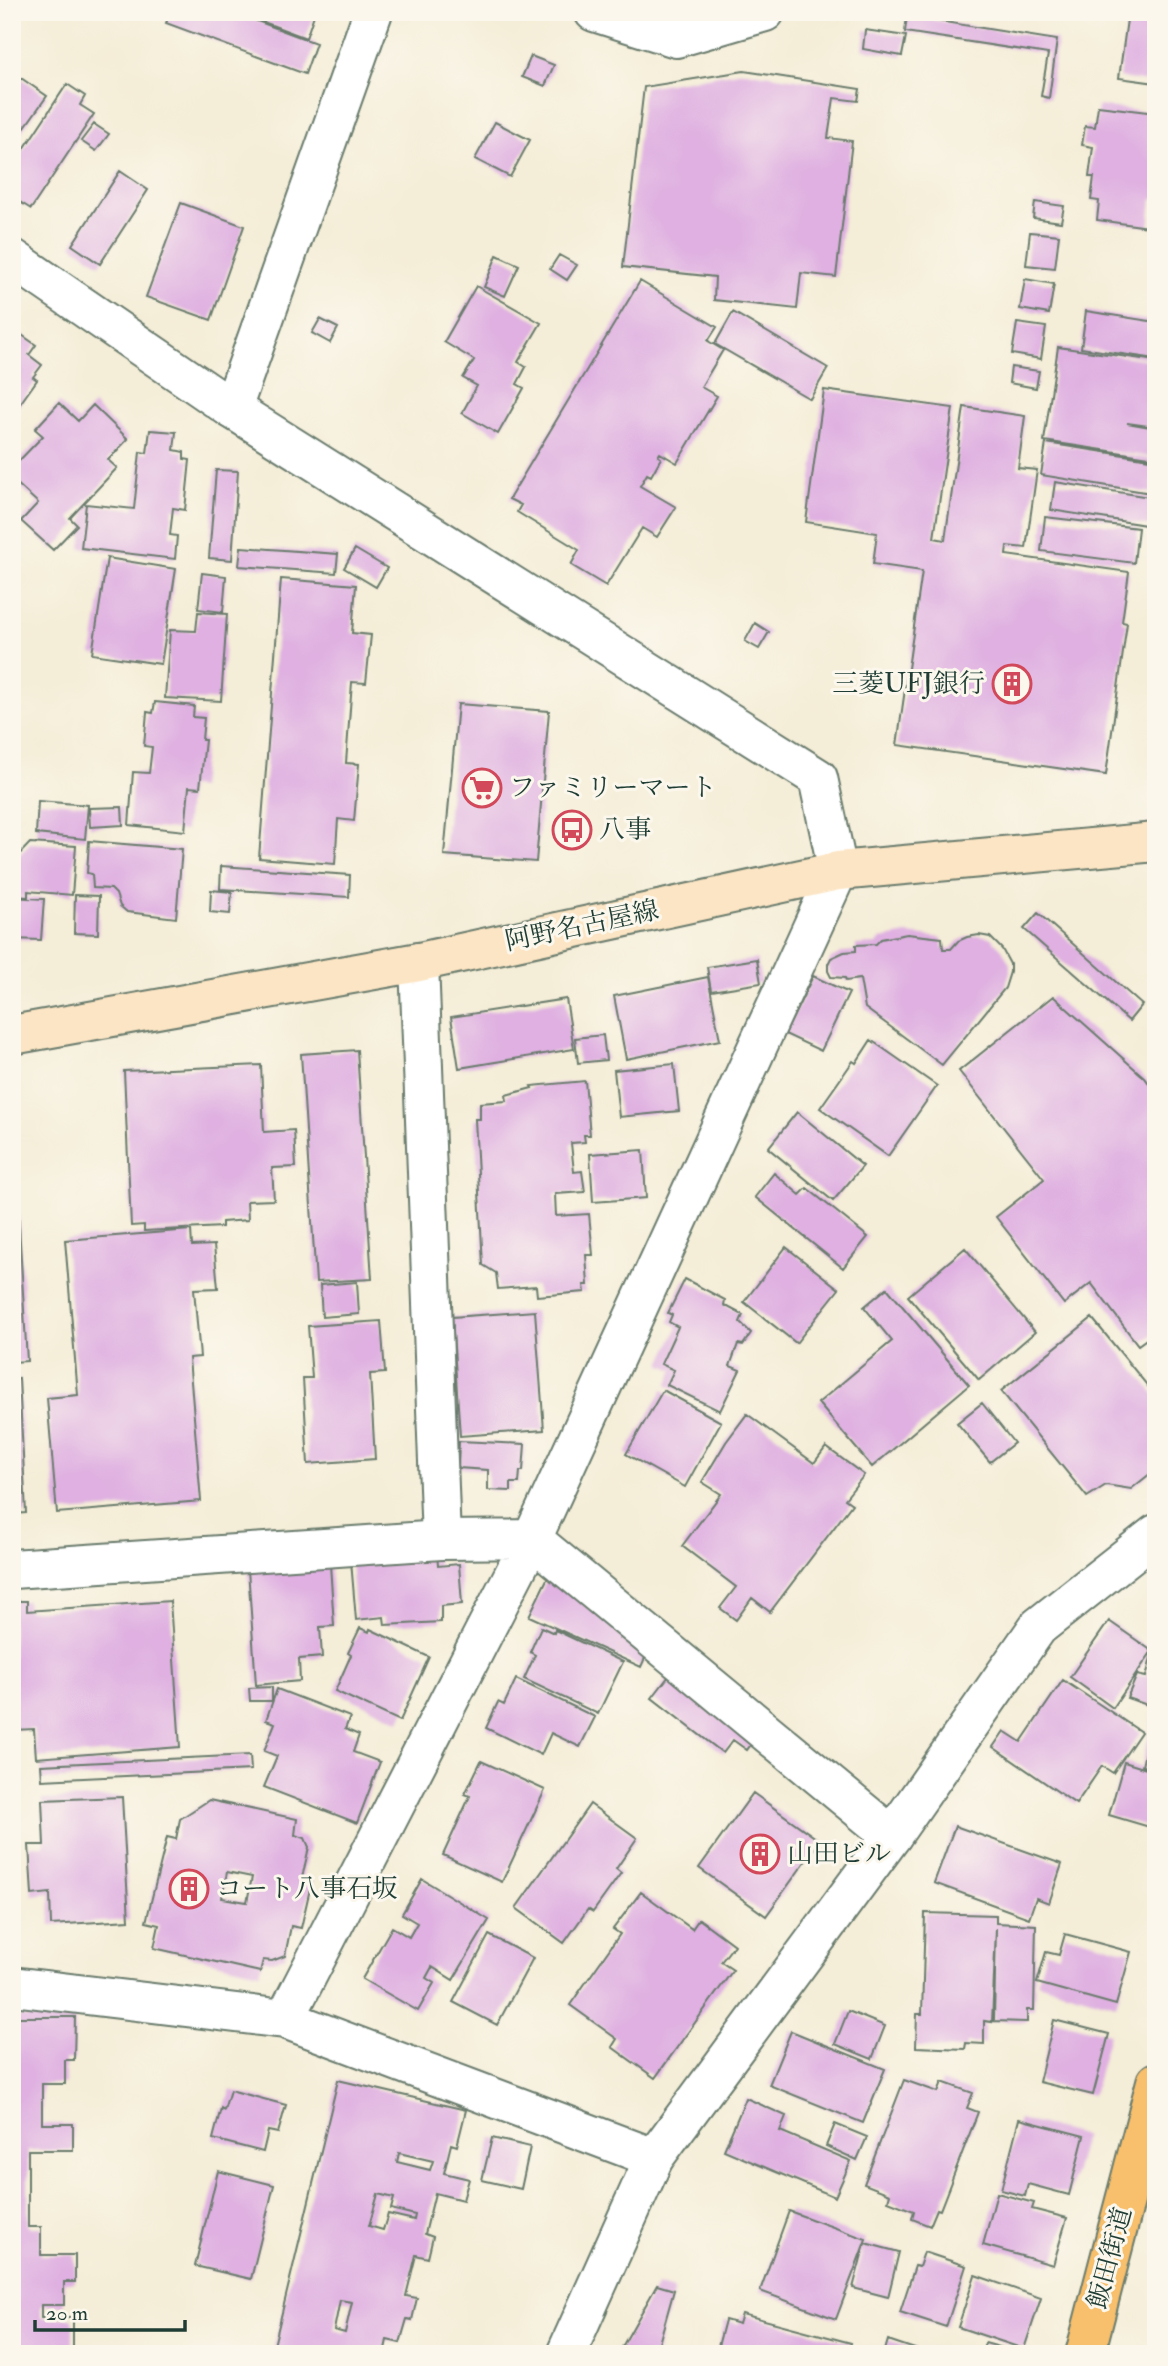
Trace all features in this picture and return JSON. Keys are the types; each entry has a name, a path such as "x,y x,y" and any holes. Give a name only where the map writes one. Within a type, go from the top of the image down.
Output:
{"highway":[{"name":"飯田街道","path":"1085,2354 1156,2082"}],"main road":[{"name":"阿野名古屋線","path":"12,1035 419,962 838,871 1156,842"}],"street":[{"path":"232,409 373,12"},
{"path":"593,12 676,38 765,12"},
{"path":"12,258 232,409 818,778 838,871 532,1539 285,2019"},
{"path":"419,962 441,1540"},
{"path":"566,2354 653,2158 892,1836 1038,1626 1156,1534"},
{"path":"12,1569 441,1540 532,1539 892,1836"},
{"path":"12,1986 285,2019 653,2158"}],"building":[{"path":"171,12 233,12 316,43 305,74 166,23"},
{"path":"237,12 315,12 306,38"},
{"path":"1128,12 1156,12 1156,83 1119,78"},
{"path":"907,16 1057,40 1049,98 1041,96 1048,54 905,32"},
{"path":"865,30 906,36 902,56 863,49"},
{"path":"531,56 554,65 545,86 522,77"},
{"path":"744,71 860,89 858,101 834,98 828,138 852,141 836,277 801,273 797,309 714,300 715,277 623,267 644,87"},
{"path":"21,78 47,96 12,145 12,91"},
{"path":"67,84 85,96 80,105 94,114 31,209 12,197 12,167"},
{"path":"1098,106 1156,113 1156,199 1152,198 1149,227 1097,220 1099,201 1091,200 1094,177 1089,177 1093,147 1082,145 1085,126 1095,127"},
{"path":"495,122 530,140 510,177 475,159"},
{"path":"94,124 109,134 96,151 81,141"},
{"path":"120,171 148,190 100,264 72,245"},
{"path":"1035,202 1064,206 1061,222 1033,218"},
{"path":"181,203 244,226 211,320 146,297"},
{"path":"1030,232 1059,235 1055,268 1026,265"},
{"path":"497,255 519,265 505,296 484,287"},
{"path":"559,255 577,265 567,280 550,269"},
{"path":"1025,279 1054,284 1049,314 1020,309"},
{"path":"640,281 717,327 708,341 723,350 701,387 717,396 677,463 660,453 658,456 661,458 651,476 647,474 640,486 676,507 657,537 642,528 606,586 571,565 579,550 517,512 521,505 509,499"},
{"path":"476,286 541,323 518,362 526,367 517,384 524,388 498,434 462,413 477,386 463,378 474,360 444,342"},
{"path":"1086,311 1156,322 1156,359 1081,348"},
{"path":"733,312 828,368 810,399 715,344"},
{"path":"320,319 338,328 330,343 312,333"},
{"path":"1017,323 1046,327 1041,359 1012,354"},
{"path":"12,328 36,345 29,355 42,365 33,377 37,380 12,415"},
{"path":"1058,347 1156,361 1156,427 1127,423 1156,428 1156,458 1044,441"},
{"path":"1011,367 1039,371 1036,388 1009,383"},
{"path":"824,390 953,408 934,538 945,540 964,407 1025,416 1018,468 1037,470 1026,548 1007,546 1006,555 1129,572 1122,622 1127,623 1106,775 897,745 922,571 873,564 877,533 806,522"},
{"path":"59,403 78,421 93,405 128,439 108,460 117,468 70,518 77,525 53,550 21,521 38,503 12,479 12,468 43,436 35,429"},
{"path":"150,430 176,432 174,450 184,452 184,459 190,460 185,510 173,508 170,535 177,536 175,559 81,548 86,504 134,509 140,452 147,453"},
{"path":"1046,443 1156,460 1151,493 1041,475"},
{"path":"216,470 238,471 232,560 209,558"},
{"path":"1055,482 1156,498 1152,526 1051,510"},
{"path":"1045,517 1138,528 1134,563 1041,551"},
{"path":"241,547 338,554 336,573 239,566"},
{"path":"355,549 387,568 376,587 344,568"},
{"path":"107,558 176,569 161,664 92,654"},
{"path":"202,573 226,576 223,612 198,609"},
{"path":"281,579 356,585 352,633 371,635 366,683 352,682 346,763 359,764 354,821 338,819 335,864 259,858"},
{"path":"198,612 227,614 221,701 165,698 170,630 196,631"},
{"path":"755,623 769,632 759,649 745,641"},
{"path":"155,702 194,706 193,717 204,718 202,740 205,740 200,788 189,787 185,831 129,825 133,772 149,773 152,747 144,746 147,712 153,713"},
{"path":"458,704 549,711 536,862 444,855"},
{"path":"38,801 88,805 85,839 36,834"},
{"path":"122,807 123,825 90,827 89,808"},
{"path":"89,841 182,849 176,918 127,912 120,906 111,889 93,888 92,874 87,873"},
{"path":"30,843 76,846 72,895 28,891 28,897 14,896 12,862"},
{"path":"221,866 350,875 349,897 220,889"},
{"path":"211,890 232,892 230,914 210,912"},
{"path":"75,895 99,896 98,934 74,933"},
{"path":"12,897 44,899 41,940 12,939"},
{"path":"1038,913 1142,1005 1129,1021 1024,929"},
{"path":"907,934 942,938 943,949 951,949 958,941 967,937 990,937 1002,949 1010,964 1005,988 942,1065 865,1008 860,979 846,981 845,978 831,977 828,971 831,958 844,952 856,951 856,945 876,944 881,939"},
{"path":"757,959 761,983 711,991 707,967"},
{"path":"813,976 849,993 821,1051 785,1034"},
{"path":"708,977 720,1040 626,1059 614,996"},
{"path":"1053,996 1145,1078 1156,1093 1156,1332 1138,1345 1091,1283 1064,1304 996,1217 1044,1179 959,1071"},
{"path":"566,999 574,1049 459,1068 451,1017"},
{"path":"603,1035 606,1060 578,1063 575,1038"},
{"path":"871,1040 937,1086 888,1156 820,1108"},
{"path":"357,1050 372,1279 316,1282 301,1054"},
{"path":"674,1064 679,1111 619,1117 614,1070"},
{"path":"261,1065 264,1132 294,1130 296,1167 272,1168 274,1200 247,1201 248,1220 222,1222 222,1227 144,1231 144,1225 131,1226 124,1071"},
{"path":"585,1081 590,1135 584,1135 585,1142 571,1143 574,1172 582,1171 585,1192 555,1194 556,1216 589,1214 593,1255 586,1255 588,1285 584,1285 585,1292 537,1296 536,1286 498,1289 496,1273 483,1265 475,1119 480,1119 480,1103 507,1101 506,1095 532,1088 531,1086"},
{"path":"797,1112 863,1166 833,1201 768,1148"},
{"path":"643,1150 646,1198 593,1202 590,1154"},
{"path":"774,1173 800,1195 807,1188 868,1237 843,1268 755,1197"},
{"path":"12,1191 17,1191 27,1361 12,1362"},
{"path":"191,1230 192,1246 214,1245 218,1288 194,1289 200,1357 189,1358 201,1501 57,1513 47,1398 78,1395 65,1240"},
{"path":"786,1247 839,1289 796,1343 744,1302"},
{"path":"965,1248 1035,1332 979,1380 908,1296"},
{"path":"685,1279 725,1300 724,1305 743,1315 740,1322 751,1333 743,1345 738,1344 730,1366 740,1370 720,1411 667,1385 674,1370 661,1364 678,1327 669,1322 672,1315 668,1313"},
{"path":"357,1282 359,1314 322,1317 320,1285"},
{"path":"887,1288 969,1385 872,1467 818,1403 892,1341 864,1307"},
{"path":"535,1311 544,1430 460,1436 452,1317"},
{"path":"1092,1318 1156,1396 1156,1469 1131,1489 1106,1485 1087,1497 1001,1391"},
{"path":"381,1321 385,1373 370,1374 375,1459 308,1464 303,1378 312,1378 308,1326"},
{"path":"19,1378 26,1513 12,1514 12,1379"},
{"path":"663,1390 721,1422 685,1487 626,1454"},
{"path":"982,1403 1014,1443 990,1462 957,1423"},
{"path":"747,1414 814,1463 826,1447 864,1475 845,1499 852,1504 770,1612 752,1598 736,1620 720,1608 736,1587 682,1546 721,1494 702,1482"},
{"path":"459,1441 525,1444 523,1471 520,1471 519,1483 511,1483 511,1491 488,1490 488,1470 458,1468"},
{"path":"437,1553 438,1566 459,1564 462,1604 441,1606 441,1622 385,1625 384,1617 356,1620 351,1561"},
{"path":"330,1564 334,1626 320,1627 322,1657 299,1659 300,1681 256,1685 248,1569"},
{"path":"549,1575 653,1640 641,1667 529,1616"},
{"path":"12,1601 27,1601 27,1611 170,1601 180,1747 36,1758 34,1729 14,1730"},
{"path":"1109,1621 1152,1651 1113,1708 1070,1677"},
{"path":"541,1627 554,1633 555,1630 623,1662 598,1714 524,1679 535,1655 530,1652"},
{"path":"360,1628 369,1632 370,1629 429,1657 400,1721 335,1691"},
{"path":"1153,1650 1156,1650 1156,1708 1127,1698 1137,1675 1146,1677"},
{"path":"679,1663 761,1730 747,1750 733,1740 723,1753 652,1698"},
{"path":"516,1679 595,1717 580,1747 551,1733 541,1755 486,1728 498,1702 504,1705"},
{"path":"1063,1680 1141,1732 1113,1773 1102,1766 1076,1804 993,1747 1004,1731 1021,1742"},
{"path":"272,1687 272,1701 250,1701 249,1688"},
{"path":"277,1689 350,1717 345,1729 359,1735 353,1752 380,1762 357,1823 264,1787 277,1756 264,1751 275,1723 266,1720"},
{"path":"1153,1719 1156,1719 1156,1769 1142,1766"},
{"path":"250,1755 251,1770 42,1780 41,1765"},
{"path":"481,1761 545,1790 502,1882 443,1855 470,1796 465,1794"},
{"path":"1124,1762 1156,1772 1156,1829 1109,1815"},
{"name":"山田ビル","path":"753,1793 820,1841 766,1916 699,1868"},
{"path":"122,1797 129,1920 51,1925 50,1893 32,1895 29,1845 44,1845 42,1800"},
{"name":"コート八事石坂","path":"209,1800 297,1819 295,1835 305,1838 309,1847 302,1878 312,1880 301,1928 291,1926 285,1956 272,1961 263,1960 260,1972 154,1948 159,1925 146,1922 167,1837 176,1839 180,1819","holes":["227,1872 252,1877 247,1902 222,1898"]},
{"path":"590,1804 637,1838 616,1869 621,1873 593,1912 588,1909 564,1943 516,1908"},
{"path":"955,1826 1062,1864 1049,1903 1036,1898 1029,1918 934,1883"},
{"path":"422,1879 489,1920 453,1980 432,1967 426,1978 434,1983 418,2011 362,1979 392,1927 409,1937 417,1923 402,1914"},
{"path":"641,1892 692,1929 699,1919 734,1945 721,1962 733,1970 655,2078 612,2047 617,2039 570,2005 620,1934 613,1929"},
{"path":"925,1913 996,1915 996,1923 1036,1925 1034,2010 1027,2010 1027,2022 994,2021 996,1928 992,2022 984,2021 984,2044 966,2043 965,2049 916,2047 917,2014 922,2014"},
{"path":"1065,1934 1131,1952 1116,2005 1037,1983 1046,1952 1059,1955"},
{"path":"489,1935 533,1958 497,2025 453,2002"},
{"path":"848,2011 885,2026 872,2059 835,2044"},
{"path":"12,2017 75,2017 74,2060 65,2060 65,2084 42,2084 42,2124 73,2124 73,2150 28,2150 28,2227 41,2227 41,2255 75,2255 75,2282 64,2282 64,2305 41,2305 41,2318 73,2318 73,2354 12,2354"},
{"path":"1054,2020 1109,2034 1093,2095 1039,2082"},
{"path":"791,2031 885,2069 863,2123 769,2085"},
{"path":"338,2080 466,2110 457,2146 451,2144 444,2173 469,2179 463,2200 435,2193 425,2234 433,2237 428,2258 416,2255 406,2296 417,2298 412,2320 407,2319 400,2343 387,2340 384,2354 272,2354","holes":["399,2153 433,2161 430,2170 397,2162","378,2194 394,2198 391,2209 415,2215 414,2220 388,2214 383,2230 369,2226","340,2300 352,2302 345,2333 334,2330"]},
{"path":"904,2080 938,2092 942,2082 973,2093 967,2108 978,2112 940,2210 937,2209 930,2226 912,2219 914,2211 888,2201 890,2194 864,2184"},
{"path":"230,2090 286,2105 278,2133 268,2131 263,2152 213,2139 221,2108 224,2110"},
{"path":"746,2098 786,2116 780,2131 851,2161 835,2197 724,2150"},
{"path":"1019,2119 1084,2136 1069,2195 1028,2184 1025,2196 1001,2190"},
{"path":"835,2124 867,2137 857,2160 826,2146"},
{"path":"492,2138 530,2147 521,2189 482,2180"},
{"path":"218,2171 274,2185 251,2279 195,2266"},
{"path":"997,2193 1034,2203 1032,2209 1067,2218 1053,2265 983,2245"},
{"path":"789,2211 866,2239 836,2319 760,2291"},
{"path":"865,2243 899,2252 888,2297 853,2288"},
{"path":"924,2252 966,2266 946,2327 900,2312 915,2266 919,2267"},
{"path":"975,2275 1041,2298 1024,2349 958,2327"},
{"path":"657,2285 674,2290 656,2354 618,2354"},
{"path":"742,2314 851,2343 848,2354 716,2354 725,2320 739,2324"},
{"path":"888,2340 924,2352 884,2354"},
{"path":"985,2343 1021,2353 1021,2354 981,2354"}],"place":[{"name":"三菱UFJ銀行","path":"1012,684"},
{"name":"ファミリーマート","path":"482,788"},
{"name":"八事","path":"572,830"},
{"name":"山田ビル","path":"760,1854"},
{"name":"コート八事石坂","path":"189,1889"}]}
